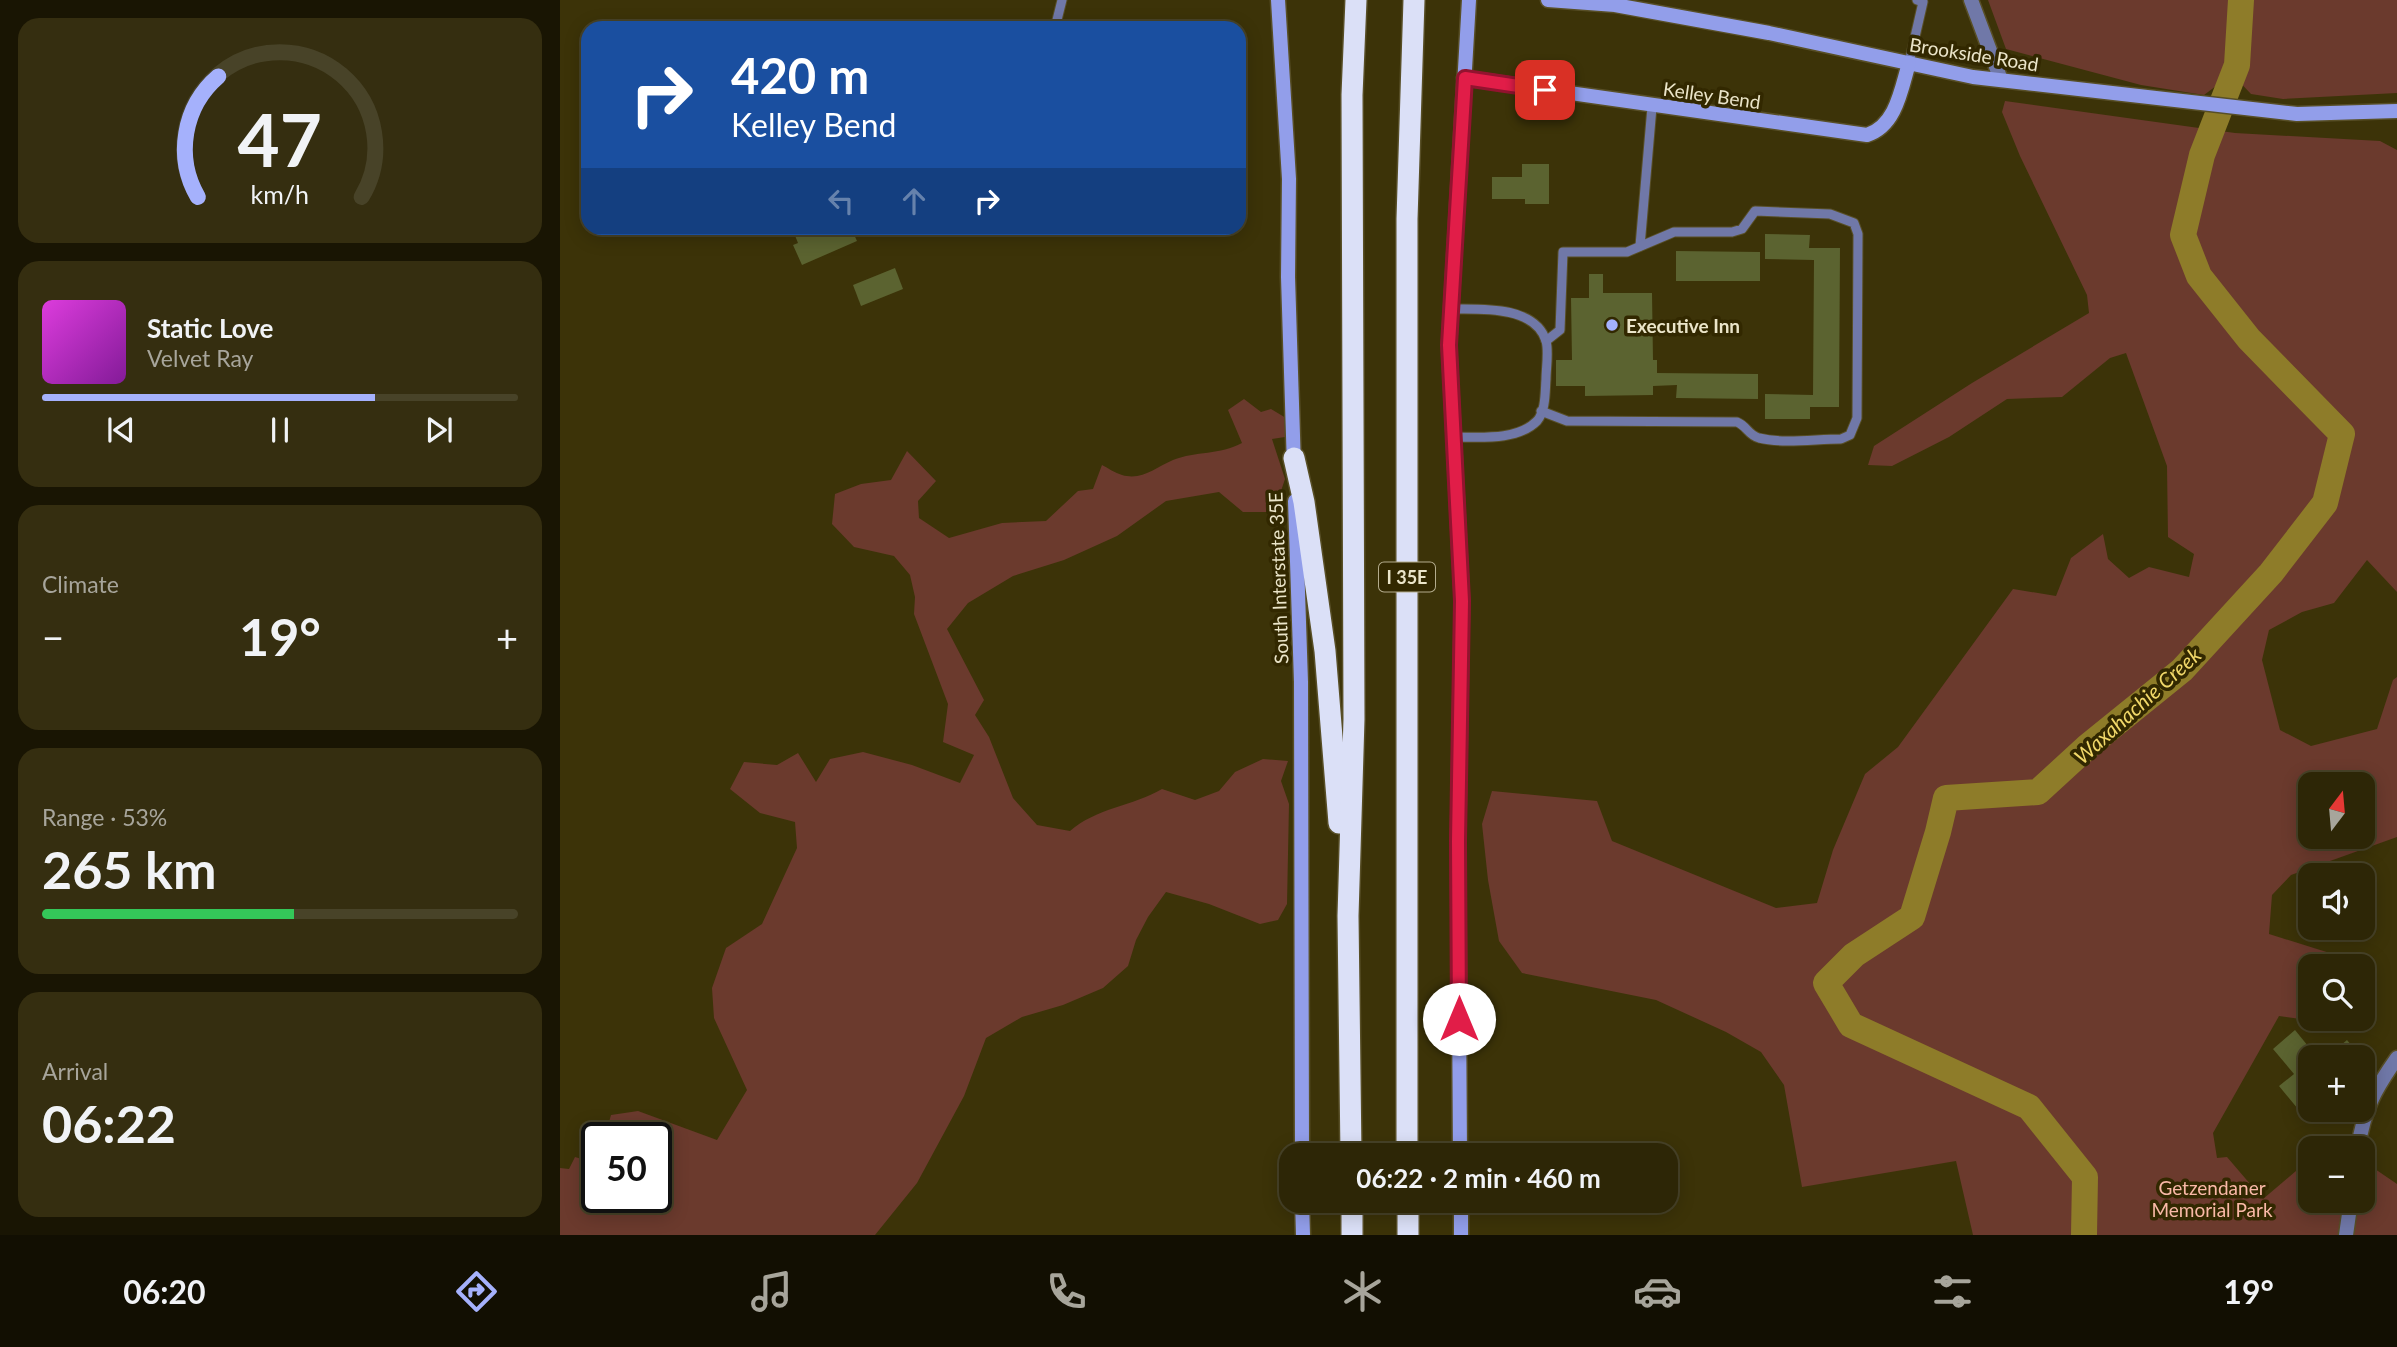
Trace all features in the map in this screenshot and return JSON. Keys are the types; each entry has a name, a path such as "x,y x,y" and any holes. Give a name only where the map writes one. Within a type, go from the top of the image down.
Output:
{"highway":[{"name":"I 35E","path":"1351,1143 1348,916 1354,719 1352,96 1356,0"},
{"name":"I 35E","path":"1407,1143 1407,219 1414,0"},
{"path":"1294,457 1304,502 1325,651 1348,916"},
{"path":"1352,1213 1352,1235"},
{"path":"1408,1213 1408,1235"}],"main road":[{"name":"South Interstate 35E","path":"1279,0 1289,179 1289,276 1301,682 1302,1143"},
{"path":"1460,1143 1458,841 1462,601 1450,309 1469,0"},
{"name":"Brookside Road","path":"1548,0 1615,5 2001,80 2320,115 2397,111"},
{"name":"Kelley Bend","path":"1465,78 1652,107 1867,135 1875,133 1888,122 1909,63"},
{"path":"1302,1213 1303,1235"},
{"path":"1461,1213 1461,1235"}],"street":[{"path":"1971,0 2001,80"},
{"path":"2360,1136 2372,1093 2397,1058"},
{"path":"2345,1232 2349,1213"}],"lane":[{"path":"1057,21 1062,0"},
{"path":"1909,63 1921,1"},
{"path":"1640,246 1652,107"},
{"path":"1541,411 1567,421 1737,422 1744,425 1755,437 1769,440 1841,439 1850,435 1857,418 1858,234 1854,223 1830,214 1755,211 1742,229 1732,232 1674,232 1627,252 1563,252 1560,330 1546,341"},
{"path":"1450,309 1500,310 1519,316 1535,324 1546,341 1546,375 1538,420 1520,431 1492,437 1454,437"}],"green space":[{"path":"1988,0 2397,0 2397,93 2283,99 2251,94 2232,74 2204,95 2141,85 2006,49"},
{"name":"Getzendaner Memorial Park","path":"2005,101 2235,133 2380,141 2397,150 2397,592 2367,560 2334,603 2302,612 2269,630 2262,660 2280,730 2311,746 2377,729 2393,680 2397,677 2397,837 2375,845 2375,772 2298,772 2298,849 2364,849 2324,863 2298,863 2298,872 2291,875 2272,895 2269,934 2333,954 2298,954 2298,1019 2279,1016 2213,1133 2217,1158 2227,1157 2263,1199 2298,1169 2298,1213 2375,1213 2375,1169 2397,1184 2397,1235 1973,1235 1956,1161 1802,1187 1784,1085 1761,1052 1726,1032 1656,1000 1522,973 1499,941 1488,880 1482,824 1492,791 1597,801 1612,841 1776,908 1817,903 1833,850 1865,774 1898,747 2013,589 2056,596 2071,558 2103,534 2108,559 2129,578 2149,567 2189,577 2194,554 2168,537 2167,466 2126,353 2110,358 2062,397 2007,399 1949,437 1892,466 1868,465 1874,446 2089,313 2087,295 2020,156 2002,112"},
{"path":"1244,399 1261,412 1271,409 1286,418 1285,437 1272,439 1285,479 1274,512 1243,512 1219,492 1166,501 1117,536 1064,560 1013,576 968,603 947,629 984,700 975,715 989,737 1013,798 1037,825 1070,831 1091,817 1162,789 1195,800 1219,791 1235,772 1263,759 1288,761 1281,781 1289,804 1287,904 1278,920 1260,924 1209,904 1166,892 1136,940 1128,966 1103,988 1063,1005 1022,1017 986,1038 964,1096 917,1183 875,1235 560,1235 560,1168 569,1169 575,1157 581,1159 581,1213 672,1213 672,1123 717,1140 747,1090 714,1018 712,988 726,948 762,924 797,848 795,822 760,813 730,789 744,762 777,765 798,753 816,782 830,759 863,752 912,765 960,783 974,755 943,742 948,704 914,614 915,597 910,575 894,556 854,547 832,524 835,494 861,484 891,480 907,451 936,481 918,501 919,518 949,538 1002,523 1046,521 1078,491 1093,489 1102,465 1122,475 1136,476 1182,457 1242,443 1228,410"},
{"path":"638,1111 668,1122 609,1122 611,1115"}],"building":[{"path":"1522,164 1549,164 1549,204 1525,204 1525,199 1492,199 1492,177 1522,177"},
{"path":"1765,234 1810,235 1809,248 1840,248 1839,407 1810,407 1810,419 1765,419 1765,394 1813,395 1814,260 1765,259"},
{"path":"795,235 854,235 857,241 802,265 793,245 798,243"},
{"path":"1676,251 1760,252 1760,281 1676,281"},
{"path":"895,268 903,289 861,306 853,285"},
{"name":"Executive Inn","path":"1589,274 1603,274 1603,293 1652,293 1653,360 1657,360 1657,373 1758,374 1758,399 1676,398 1677,385 1653,386 1653,395 1585,396 1585,386 1556,386 1556,360 1572,360 1571,298 1589,298"},
{"path":"2295,1030 2307,1045 2298,1045 2298,1109 2279,1086 2294,1074 2273,1049"}],"waterway":[{"name":"Waxahachie Creek","path":"2084,1235 2085,1177 2029,1107 1851,1025 1826,983 1854,955 1912,917 1946,798 2038,792 2088,746 2182,670 2271,573 2325,503 2342,434 2249,339 2199,276 2183,235 2202,155 2237,65 2241,0"}],"place":[{"name":"Executive Inn","path":"1612,325"}],"route":[{"path":"1459,1019 1458,841 1462,601 1449,345 1465,78 1545,90"}]}
